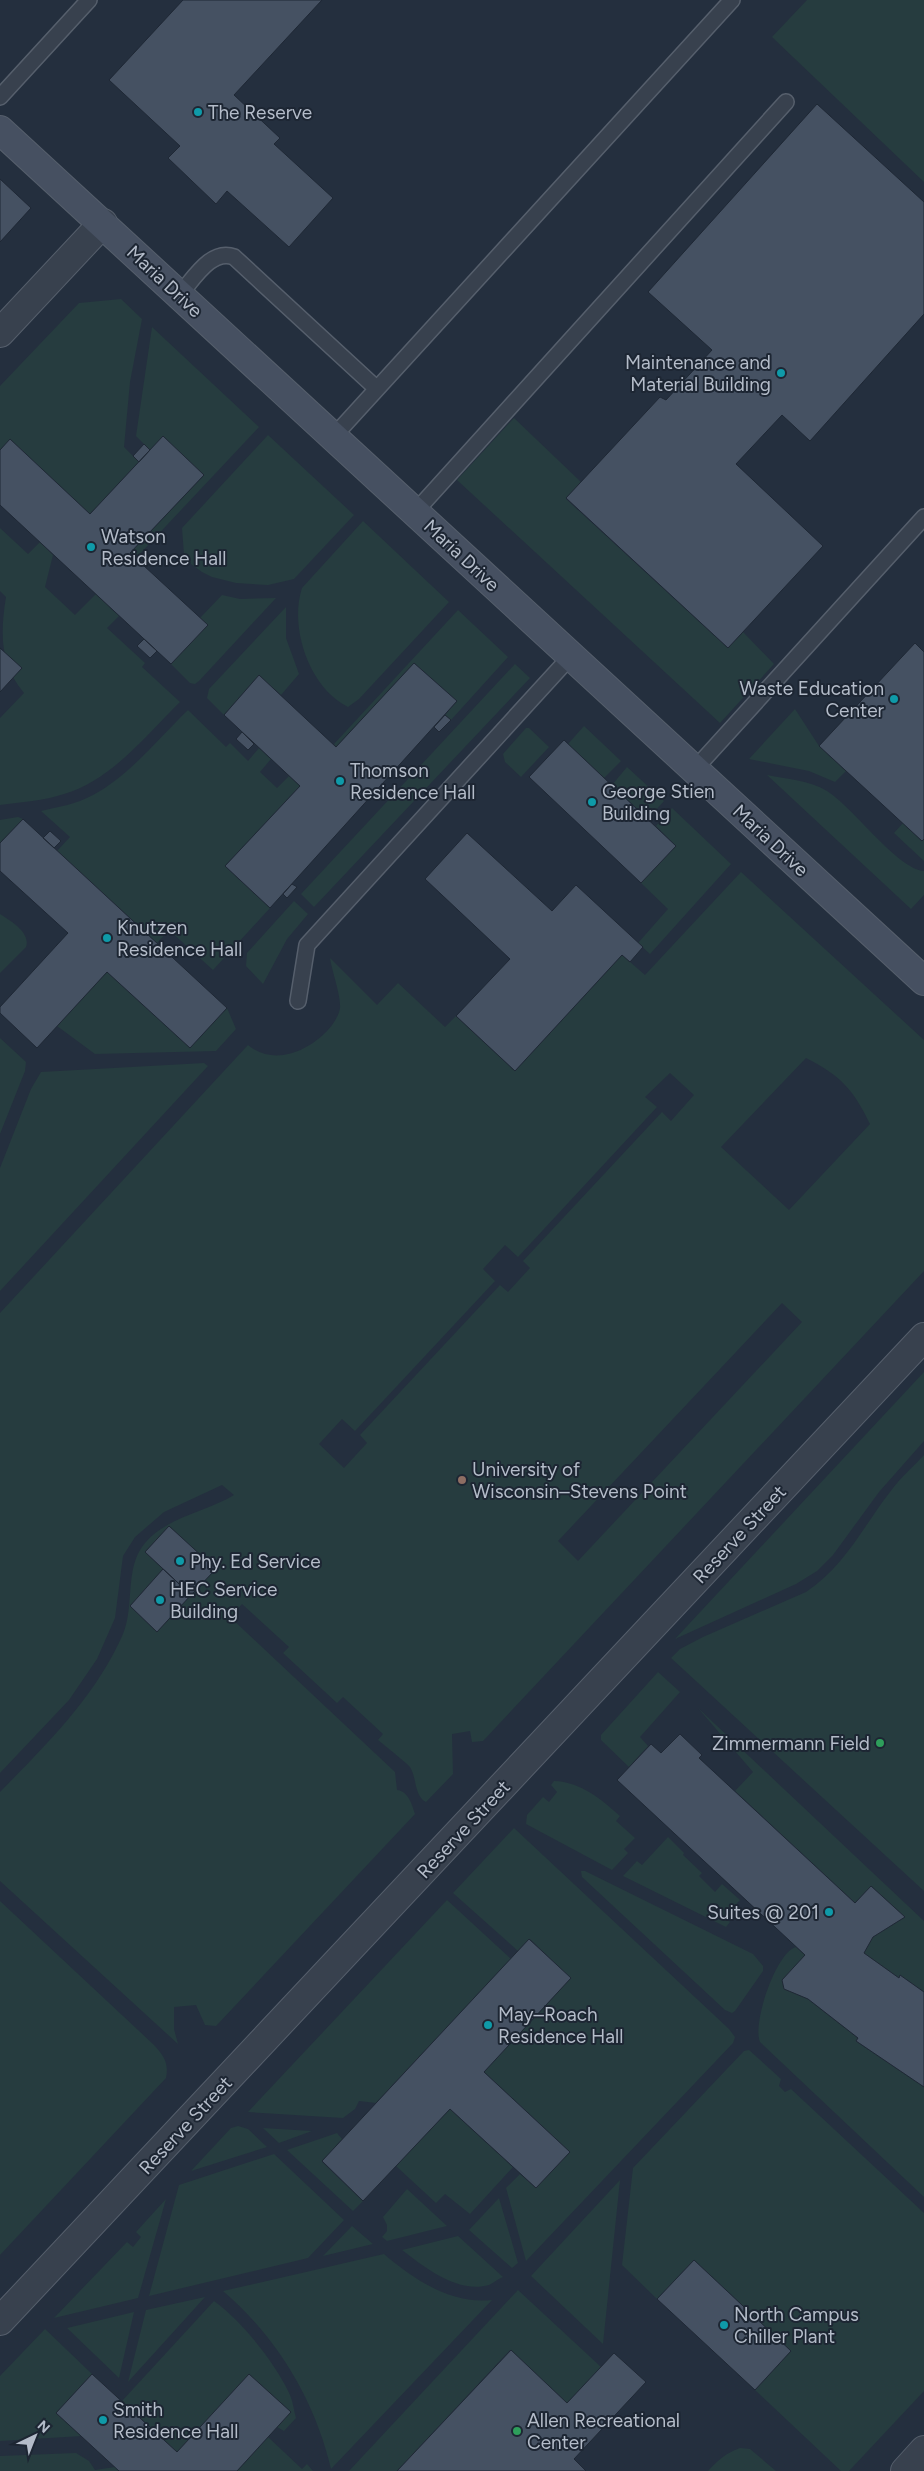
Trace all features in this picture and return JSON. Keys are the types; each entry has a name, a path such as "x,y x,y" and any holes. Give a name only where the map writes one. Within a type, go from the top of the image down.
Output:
{"street":[{"name":"Maria Drive","path":"0,130 924,981"},
{"path":"0,333 103,223"},
{"name":"Reserve Street","path":"0,2321 924,1337"},
{"path":"905,2471 924,2450"}],"lane":[{"path":"0,97 89,0"},
{"path":"334,436 732,0"},
{"path":"416,512 786,102"},
{"path":"180,294 216,256 227,254 234,257 376,388"},
{"path":"694,770 924,517"},
{"path":"298,1001 307,945 571,656"}],"green space":[{"path":"807,0 924,0 924,182 772,37"},
{"path":"121,299 142,319 130,382 124,447 139,462 90,514 0,450 0,386 79,303"},
{"path":"152,327 259,427 136,558 130,553 204,475 150,450 136,436"},
{"path":"514,418 581,482 566,499 728,648 743,632 774,664 720,723 457,480"},
{"path":"268,435 354,515 294,579 268,585 236,583 212,577 191,564 184,555 182,528"},
{"path":"363,521 449,602 359,699 348,707 334,698 313,671 301,638 298,620 299,604 302,588"},
{"path":"0,528 28,554 40,542 53,555 45,587 75,615 96,594 119,616 107,628 145,663 142,667 180,702 127,755 98,778 81,787 56,796 0,805 0,718 24,693 10,671 4,648 3,624 6,597 0,591"},
{"path":"222,595 240,599 276,598 199,681 195,684 190,683 171,664 207,625 200,618"},
{"path":"286,607 286,638 299,674 281,695 259,676 224,715 207,698 209,689"},
{"path":"458,610 508,657 451,720 445,715 457,701 414,663 336,747 334,744"},
{"path":"515,664 530,678 314,907 301,894"},
{"path":"795,709 819,746 846,771 835,782 809,771 749,759"},
{"path":"188,710 226,747 230,743 248,761 259,748 271,759 260,772 277,788 289,776 300,786 225,866 270,908 213,970 169,930 157,943 57,851 70,837 41,811 81,801 106,787 143,756"},
{"path":"584,726 621,761 604,778 568,744"},
{"path":"526,728 529,728 549,747 521,777 505,762 503,754"},
{"path":"627,767 664,801 648,819 612,785"},
{"path":"767,775 813,784 838,799 901,860 913,868 924,871 924,895 911,909"},
{"path":"672,808 731,864 650,954 638,943 668,909 641,883 676,846 656,826"},
{"path":"18,817 23,819 0,843 0,820"},
{"path":"903,823 922,841 924,839 924,861 894,833"},
{"path":"741,872 924,1040 924,1271 483,1741 472,1742 470,1731 452,1734 453,1774 426,1802 419,1796 410,1767 378,1740 383,1734 343,1697 337,1703 283,1653 289,1647 242,1604 230,1617 395,1772 397,1790 407,1795 415,1814 216,2026 205,2025 196,2005 174,2007 174,2029 178,2044 0,1881 0,1792 35,1756 85,1699 112,1657 127,1623 134,1563 145,1543 154,1534 175,1521 234,1495 222,1485 164,1512 135,1537 123,1556 115,1618 97,1659 69,1700 0,1773 0,1313 248,1045 268,1055 289,1054 310,1045 329,1029 337,1017 340,1008 330,958 377,1005 398,983 445,1027 456,1016 515,1071 622,955 645,975","holes":["806,1058 828,1071 852,1092 870,1124 789,1210 721,1147","670,1073 694,1095 671,1121 662,1112 523,1261 530,1268 508,1292 500,1285 360,1435 367,1443 344,1468 319,1444 342,1419 355,1431 495,1281 483,1269 505,1245 518,1257 657,1107 645,1097","782,1303 802,1322 578,1561 558,1541","169,1526 215,1569 157,1632 130,1606 163,1569 145,1552"]},
{"path":"294,901 308,914 287,939 263,984 246,966 247,953"},
{"path":"0,914 23,932 27,942 26,947 0,973"},
{"path":"107,972 190,1047 227,1008 236,1029 216,1051 95,1054 57,1026"},
{"path":"0,1038 26,1062 25,1071 0,1134"},
{"path":"204,1063 208,1066 0,1291 0,1168 31,1089 41,1072"},
{"path":"924,1372 924,1441 879,1492 833,1555 817,1571 796,1584 675,1639"},
{"path":"924,1455 924,1891 671,1658 680,1649 703,1637 806,1592 819,1582 842,1559 894,1487"},
{"path":"658,1672 680,1692 640,1737 648,1746 629,1767 601,1740 601,1735"},
{"path":"698,1708 924,1921 924,1992 900,1976 899,1978 864,1953 873,1937 905,1917 871,1886 855,1903 735,1791 753,1772"},
{"path":"554,1781 573,1784 590,1792 620,1816 616,1821 635,1838 624,1849 628,1853 612,1870 526,1824 527,1815 543,1797 549,1802 557,1792 551,1785"},
{"path":"514,1828 729,2029 735,2037 733,2043 526,2261 506,2188 520,2174 536,2188 570,2152 484,2072 570,1978 530,1939 518,1951 453,1893"},
{"path":"668,1837 702,1873 699,1876 715,1892 722,1884 740,1900 724,1917 730,1922 726,1927 623,1876 637,1861 642,1865"},
{"path":"581,1871 585,1871 753,1954 763,1966 763,1971 735,2011 732,2013 725,2010 582,1877"},
{"path":"447,1900 511,1959 376,2103 359,2101 355,2109 343,2118 248,2112"},
{"path":"0,1901 154,2045 163,2056 167,2068 166,2078 0,2255"},
{"path":"796,1947 805,1955 784,1989 808,1999 858,2038 856,2041 924,2087 924,2197 760,2042 758,2033 759,2020 768,1990 781,1961 788,1952"},
{"path":"749,2050 781,2079 779,2086 785,2092 791,2089 924,2213 924,2391 849,2471 841,2471 755,2390 791,2351 694,2260 657,2299 622,2265 633,2168 744,2051"},
{"path":"450,2109 513,2167 470,2214 445,2194 436,2203 396,2166"},
{"path":"238,2126 248,2129 267,2147 191,2171 231,2128"},
{"path":"263,2128 312,2131 279,2143"},
{"path":"337,2133 342,2139 322,2162 363,2201 353,2211 287,2150"},
{"path":"274,2154 344,2220 308,2258 149,2296 179,2185"},
{"path":"620,2180 603,2344 531,2276"},
{"path":"407,2189 447,2226 387,2241 382,2237 387,2231 387,2225 383,2217"},
{"path":"499,2198 518,2263 512,2268 469,2230"},
{"path":"166,2199 138,2298 54,2318 127,2242 133,2247 141,2237 136,2232"},
{"path":"352,2226 373,2244 323,2256"},
{"path":"458,2236 503,2277 489,2285 465,2286 431,2271 402,2250"},
{"path":"384,2254 420,2281 448,2294 462,2298 492,2300 331,2469 315,2419 291,2371 277,2349 260,2329 223,2291"},
{"path":"518,2290 601,2367 567,2403 510,2350 397,2471 349,2471"},
{"path":"205,2297 128,2382 146,2310"},
{"path":"214,2301 235,2319 267,2357 290,2395 296,2418 284,2431 277,2427 177,2452 122,2401"},
{"path":"134,2312 119,2378 67,2328"},
{"path":"45,2329 92,2374 56,2413 82,2436 0,2441 0,2376"},
{"path":"268,2437 302,2469 307,2464 313,2471 237,2471"},
{"path":"740,2448 750,2449 776,2471 708,2471 722,2457"},
{"path":"76,2453 89,2461 95,2470 115,2467 119,2471 0,2471 0,2456"}],"building":[{"name":"The Reserve","path":"183,0 322,0 234,95 280,138 274,144 333,198 289,247 227,191 216,204 168,158 180,146 109,80"},
{"name":"Maintenance and Material Building","path":"817,104 924,202 924,314 810,441 782,415 736,464 823,546 728,648 566,498 660,397 666,400 712,350 648,292"},
{"path":"0,179 31,208 0,242"},
{"name":"Watson Residence Hall","path":"163,436 204,475 130,553 208,625 171,664 0,505 0,450 10,439 90,514"},
{"path":"144,444 150,450 139,462 133,456"},
{"path":"144,639 157,651 150,658 137,646"},
{"name":"Waste Education Center","path":"915,643 924,652 924,839 922,841 819,746"},
{"path":"0,648 22,668 0,692"},
{"name":"Thomson Residence Hall","path":"414,663 457,701 270,908 225,866 300,786 224,715 259,675 336,747"},
{"path":"445,715 451,720 439,732 434,727"},
{"path":"242,732 254,744 248,750 236,739"},
{"name":"George Stien Building","path":"564,740 676,846 641,883 529,777"},
{"name":"Knutzen Residence Hall","path":"23,819 227,1008 190,1048 107,972 37,1048 0,1013 0,1007 68,933 0,871 0,843"},
{"path":"50,831 61,841 54,848 43,838"},
{"path":"467,833 552,911 576,885 643,947 630,962 622,955 515,1071 456,1016 510,959 425,879"},
{"path":"292,884 297,887 287,898 283,894"},
{"name":"Phy. Ed Service","path":"169,1526 216,1569 191,1595 145,1552"},
{"name":"HEC Service Building","path":"163,1569 191,1595 157,1632 130,1606"},
{"name":"Suites @ 201","path":"680,1734 702,1755 699,1758 855,1903 871,1886 905,1917 873,1937 864,1953 899,1978 900,1975 924,1992 924,2087 856,2041 858,2038 808,1999 784,1989 782,1980 805,1955 617,1780 651,1744 661,1753"},
{"name":"May–Roach Residence Hall","path":"529,1939 571,1978 484,2072 570,2152 536,2188 450,2109 363,2201 322,2161"},
{"name":"North Campus Chiller Plant","path":"694,2260 791,2351 755,2390 657,2299"},
{"name":"Allen Recreational Center","path":"511,2350 567,2403 614,2353 646,2382 574,2459 586,2471 397,2471"},
{"name":"Smith Residence Hall","path":"92,2374 177,2452 249,2374 291,2412 237,2471 119,2471 56,2413"}],"place":[{"name":"The Reserve","path":"198,112"},
{"name":"Maintenance and Material Building","path":"781,373"},
{"name":"Watson Residence Hall","path":"91,547"},
{"name":"Waste Education Center","path":"894,699"},
{"name":"Thomson Residence Hall","path":"340,781"},
{"name":"George Stien Building","path":"592,802"},
{"name":"Knutzen Residence Hall","path":"107,938"},
{"name":"University of Wisconsin–Stevens Point","path":"462,1480"},
{"name":"Phy. Ed Service","path":"180,1561"},
{"name":"HEC Service Building","path":"160,1600"},
{"name":"Zimmermann Field","path":"880,1743"},
{"name":"Suites @ 201","path":"829,1912"},
{"name":"May–Roach Residence Hall","path":"488,2025"},
{"name":"North Campus Chiller Plant","path":"724,2325"},
{"name":"Smith Residence Hall","path":"103,2420"},
{"name":"Allen Recreational Center","path":"517,2431"}]}
